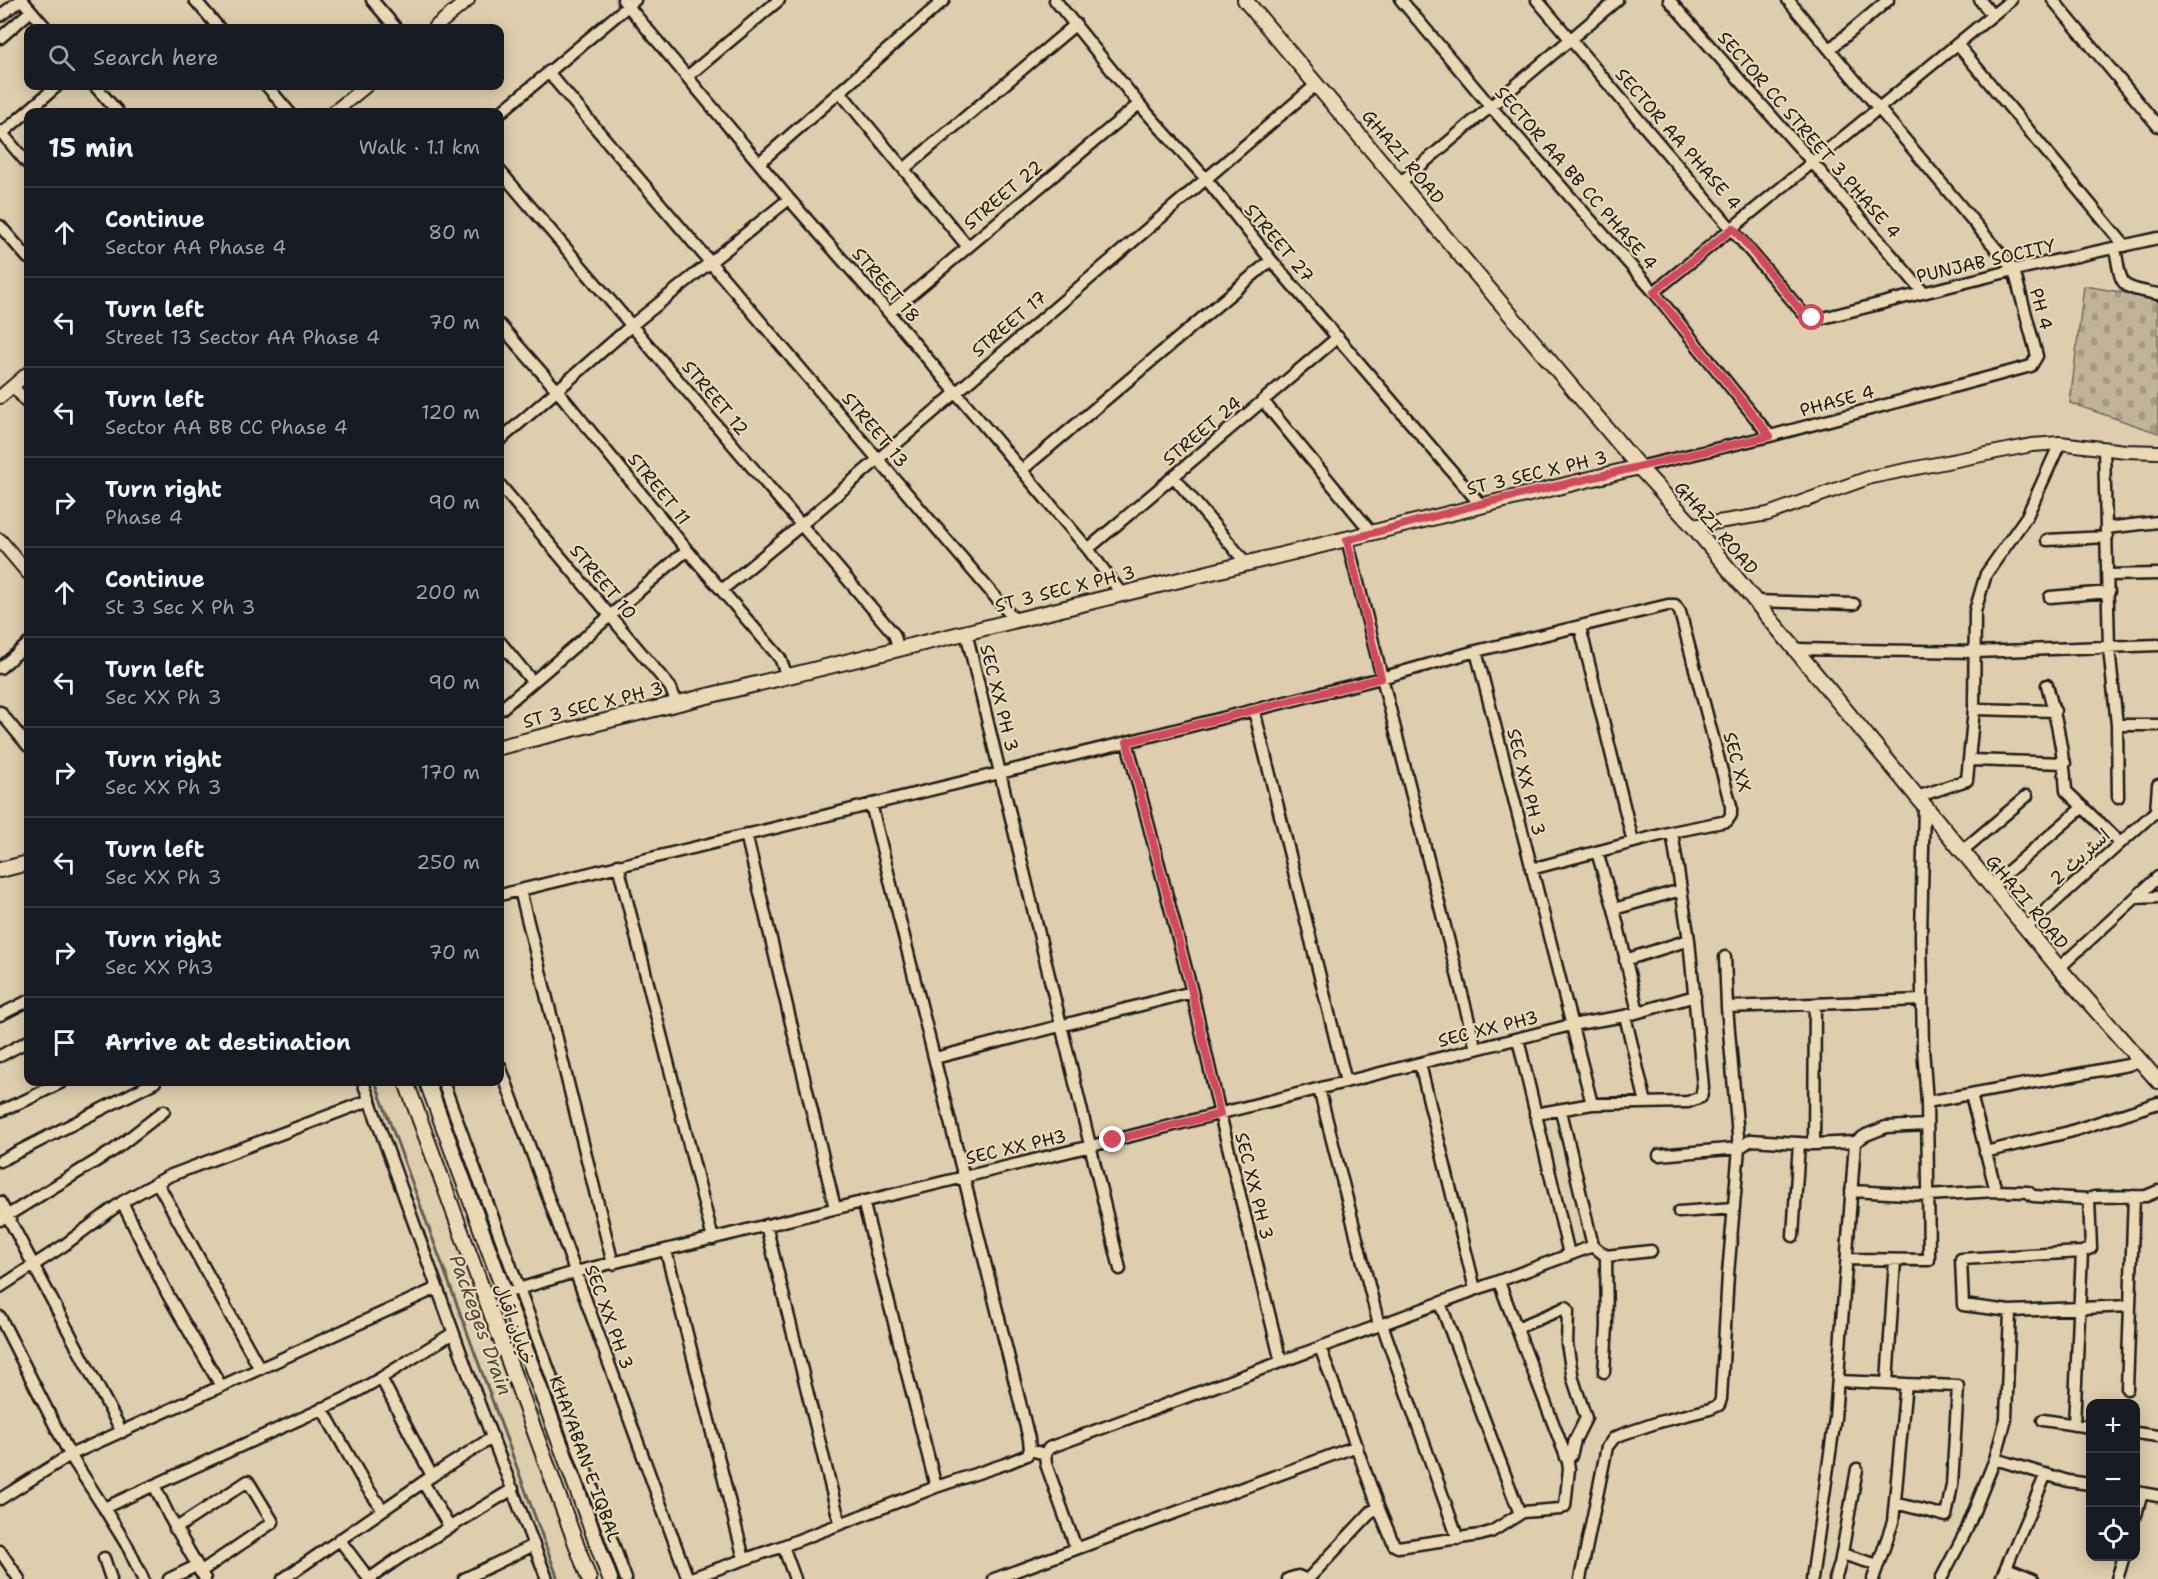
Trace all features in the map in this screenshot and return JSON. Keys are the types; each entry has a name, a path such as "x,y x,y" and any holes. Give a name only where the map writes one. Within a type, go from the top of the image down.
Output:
{"main road":[{"name":"GHAZI ROAD","path":"1245,0 1401,182 1639,467 1693,526 2059,968 2158,1081"},
{"name":"ST 3 SEC X PH 3","path":"504,746 1246,562 1347,540 1480,504 1639,467"},
{"path":"0,870 24,864"},
{"name":"خیابان اقبال","path":"407,1086 589,1579"},
{"name":"KHAYABAN E IQBAL","path":"428,1086 610,1579"},
{"path":"531,1424 550,1418"}],"street":[{"path":"0,16 21,0 42,24"},
{"path":"195,0 216,24"},
{"path":"372,0 393,24"},
{"path":"439,24 468,0"},
{"path":"688,76 779,0"},
{"path":"760,162 944,0"},
{"name":"STREET 27","path":"1055,0 1139,104 1207,180 1271,260 1480,504"},
{"name":"SECTOR AA BB CC PHASE 4","path":"1401,0 1491,107 1654,292 1770,436"},
{"name":"SECTOR AA PHASE 4","path":"1537,0 1802,312 1812,318 1823,318"},
{"path":"1401,182 1617,0"},
{"name":"SECTOR CC STREET 3 PHASE 4","path":"1669,0 1923,292"},
{"path":"1788,0 2014,270"},
{"path":"1830,49 1888,0"},
{"path":"1980,0 1992,15"},
{"path":"1654,292 2011,0"},
{"path":"2053,0 2158,126"},
{"path":"504,110 629,2"},
{"name":"STREET 18","path":"629,2 789,199 1022,470 1088,549 1121,593"},
{"path":"0,38 31,11"},
{"path":"904,169 1076,24"},
{"path":"1957,44 2120,247 2119,269 2124,285 2130,289 2158,294"},
{"name":"STREET 13","path":"548,72 1014,620"},
{"name":"STREET 17","path":"723,589 1207,180 1317,84"},
{"path":"31,108 52,90"},
{"path":"99,90 114,108"},
{"path":"270,90 286,108"},
{"path":"339,108 361,90"},
{"path":"840,92 968,247"},
{"name":"STREET 22","path":"889,313 1139,104"},
{"path":"24,114 1,133 24,159"},
{"name":"STREET 12","path":"504,176 894,634 899,649"},
{"path":"504,436 632,325 789,199"},
{"path":"0,226 24,253"},
{"name":"PUNJAB SOCITY","path":"1823,318 2014,270 2158,238"},
{"path":"1022,470 1271,260"},
{"name":"PH 4","path":"2014,270 2037,356"},
{"name":"STREET 11","path":"504,330 780,658 787,676"},
{"name":"STREET 24","path":"1088,549 1338,337"},
{"name":"PHASE 4","path":"1639,467 1770,436 2031,366 2037,356"},
{"path":"0,397 24,376"},
{"path":"13,386 24,399"},
{"path":"1263,401 1372,532"},
{"path":"1847,1259 1929,1260 1927,1102 1922,1000 1921,801 1967,780 1974,710 1975,611 1986,574 2027,516 2060,443"},
{"path":"1693,526 1768,514 1871,477 1900,470 2032,445 2060,443 2158,452"},
{"path":"2104,448 2109,575 2109,648 2117,725 2118,797"},
{"path":"1174,477 1246,562"},
{"name":"STREET 10","path":"504,490 670,687 676,703"},
{"path":"2047,540 2158,522"},
{"path":"0,540 24,568"},
{"path":"1347,540 1476,1049"},
{"path":"504,706 687,550"},
{"path":"2109,575 2158,574"},
{"path":"2050,597 2109,592"},
{"path":"1755,601 1854,604"},
{"name":"SEC XX","path":"1531,869 1672,832 1727,821 1731,815 1731,806 1680,612 1675,605 1580,627"},
{"path":"1580,627 1633,842"},
{"name":"SEC XX PH 3","path":"504,894 1127,742 1381,678 1476,651 1580,627"},
{"name":"SEC XX PH 3","path":"966,632 1120,1269"},
{"path":"1795,649 1976,652 2158,645"},
{"path":"0,668 24,647"},
{"path":"504,647 532,681"},
{"name":"SEC XX PH 3","path":"1476,651 1592,1104"},
{"path":"2047,685 2055,711 2065,763 2066,791 2120,843"},
{"path":"1254,710 1346,1082"},
{"path":"1974,710 2055,711"},
{"path":"0,712 24,741"},
{"path":"2117,725 2158,725"},
{"name":"SEC XX PH 3","path":"1127,742 1192,992 1281,1362"},
{"path":"1970,760 2065,763"},
{"path":"2157,812 2158,785"},
{"path":"1962,851 2027,796"},
{"path":"871,804 1030,1450 1045,1454"},
{"path":"1991,886 2083,807"},
{"name":"اسٹریٹ 2","path":"2026,928 2157,812"},
{"path":"1535,1114 1592,1104 1688,1102 1701,1097 1703,1087 1689,940 1672,832"},
{"path":"746,834 835,1208"},
{"path":"1598,852 1638,1012"},
{"path":"618,865 713,1239"},
{"path":"2059,968 2158,878"},
{"name":"SEC XX PH 3","path":"520,890 613,1264"},
{"path":"1614,909 1681,890"},
{"path":"2134,898 2158,897"},
{"path":"1625,960 1689,940"},
{"path":"1580,1579 1607,1447 1614,1438 1659,1422 1710,1410 1719,1405 1739,1148 1725,957"},
{"path":"935,1058 1192,992"},
{"name":"SEC XX PH3","path":"505,1293 575,1272 1091,1146 1571,1025 1625,1016 1695,996"},
{"path":"1727,1007 1922,1000"},
{"path":"0,1015 24,1003"},
{"path":"1814,1144 1815,1004"},
{"path":"1625,1016 1646,1103"},
{"path":"1518,1039 1569,1254"},
{"path":"0,1056 24,1043"},
{"path":"1927,1102 2128,1065 2141,1060"},
{"path":"1420,1064 1475,1289"},
{"name":"SEC XX PH 3","path":"504,1077 688,1579 783,1546 936,1487 1008,1463 1027,1455 1030,1450"},
{"path":"0,1111 54,1086"},
{"path":"0,1161 147,1086"},
{"path":"365,1086 453,1333 547,1579"},
{"path":"444,1086 626,1579"},
{"path":"1319,1089 1380,1324 1458,1539"},
{"path":"1971,1095 1996,1191"},
{"path":"0,1287 122,1202 169,1176 370,1100"},
{"path":"1985,1152 2068,1132 2158,1103"},
{"path":"4,1218 114,1150 164,1111"},
{"path":"1561,1111 1593,1246 1606,1256 1651,1251"},
{"path":"1659,1155 1739,1148 1751,1140 1814,1144 1855,1142 1886,1127 1926,1125"},
{"path":"1812,1579 1835,1418 1855,1142"},
{"path":"1793,1236 1799,1143"},
{"path":"158,1182 260,1369"},
{"path":"1851,1191 1927,1195 1996,1191 2028,1192 2033,1196 2089,1199 2146,1196 2158,1191"},
{"path":"2127,1389 2134,1196"},
{"path":"2089,1199 2091,1248 2082,1251 1961,1259 1963,1305 2010,1311 2130,1306"},
{"path":"863,1201 936,1487"},
{"path":"0,1202 4,1218 33,1266 122,1432"},
{"path":"122,1202 168,1295 221,1386"},
{"path":"1678,1212 1734,1208"},
{"path":"766,1225 840,1524"},
{"path":"1076,1548 1046,1464 1045,1454 1049,1448 1593,1246"},
{"path":"666,1251 744,1559"},
{"path":"2074,1425 2082,1251"},
{"path":"1604,1372 1607,1326 1606,1256"},
{"path":"1887,1383 1895,1260"},
{"path":"1320,1347 1391,1541 1398,1547 1491,1532 1528,1511 1560,1509 1565,1506 1569,1469 1499,1282"},
{"path":"0,1499 70,1455 437,1288"},
{"path":"1440,1303 1520,1514"},
{"path":"1517,1328 1566,1307 1568,1311 1567,1344 1572,1379 1586,1418 1575,1440 1571,1456 1566,1458"},
{"path":"1944,1578 1995,1459 2006,1419 2010,1311"},
{"path":"0,1317 70,1455 128,1547 143,1579"},
{"path":"104,1508 344,1399 453,1333"},
{"path":"381,1378 450,1527"},
{"path":"1838,1381 1958,1386 1952,1485 1946,1516 1895,1503"},
{"path":"1873,1579 1893,1522 1906,1384"},
{"path":"322,1408 382,1510"},
{"path":"2043,1420 2086,1426"},
{"path":"2140,1434 2158,1436"},
{"path":"283,1579 427,1479 493,1437"},
{"path":"994,1579 1011,1576 1076,1548 1357,1446"},
{"path":"1995,1459 2068,1481 2086,1483"},
{"path":"1835,1579 1842,1554 1857,1468"},
{"path":"2033,1579 2003,1574 2046,1474"},
{"path":"170,1579 201,1572 273,1522 248,1481 176,1529"},
{"path":"154,1485 201,1572"},
{"path":"339,1539 369,1579 513,1489"},
{"path":"2140,1492 2158,1496"},
{"path":"1288,1579 1298,1576 1306,1579 1372,1511 1379,1509"},
{"path":"464,1579 534,1545"},
{"path":"783,1546 795,1579"},
{"path":"0,1551 19,1579"},
{"path":"1842,1554 1878,1565"},
{"path":"104,1558 111,1579"},
{"path":"2117,1579 2123,1561"}],"green space":[{"path":"2084,286 2158,298 2158,433 2070,403"}],"waterway":[{"name":"Packeges Drain","path":"376,1086 558,1579"}],"route":[{"path":"1113,1140 1220,1114 1192,992 1127,742 1381,678 1347,540 1480,504 1770,436 1654,292 1733,228 1802,312 1812,318"}]}
